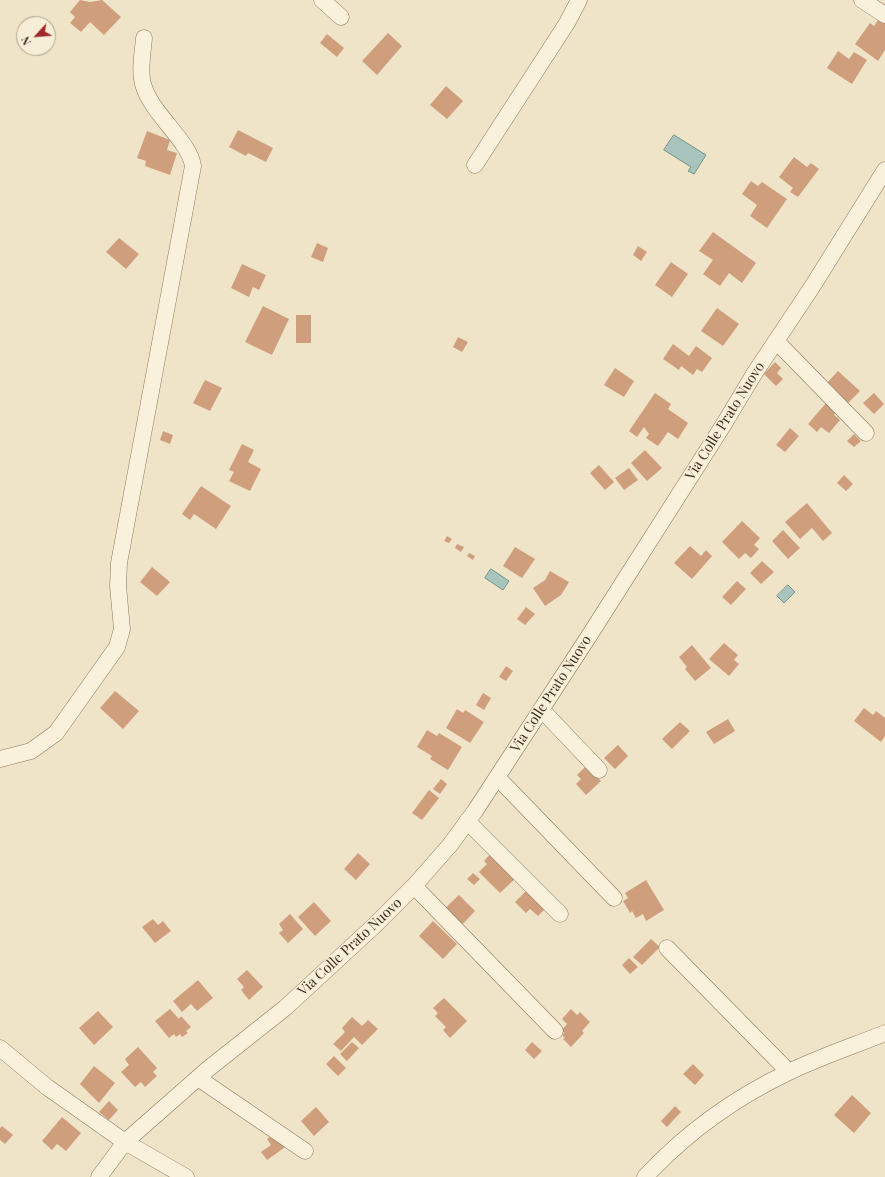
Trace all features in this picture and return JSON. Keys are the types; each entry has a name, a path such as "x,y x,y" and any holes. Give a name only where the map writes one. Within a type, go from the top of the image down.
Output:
{"street":[{"path":"322,0 341,17"},
{"path":"475,165 567,22 579,0"},
{"path":"862,0 885,15"},
{"path":"0,759 32,751 56,733 102,670 121,638 122,624 118,574 119,563 193,166 180,141 155,109 144,88 142,77 144,38"},
{"name":"Via Colle Prato Nuovo","path":"99,1177 125,1142 198,1078 285,1008 374,926 414,886 450,845 497,777 541,709 776,341 816,281 885,170"},
{"path":"776,341 866,433"},
{"path":"541,709 599,770"},
{"path":"497,777 614,898"},
{"path":"467,821 560,914"},
{"path":"414,886 555,1031"},
{"path":"667,948 789,1072"},
{"path":"645,1177 675,1146 701,1124 729,1105 789,1072 885,1033"},
{"path":"0,1048 47,1087 125,1142 186,1177"},
{"path":"198,1078 306,1151"}],"water":[{"path":"674,135 706,155 694,174 688,171 691,167 664,150"},
{"path":"491,569 509,581 503,590 485,578"},
{"path":"788,585 795,592 784,603 777,596"}],"building":[{"path":"80,0 90,2 102,0 121,17 104,35 90,22 81,32 70,23 75,17 70,12"},
{"path":"880,17 885,20 885,50 878,61 855,44 870,23 874,26"},
{"path":"388,33 402,46 377,75 362,61"},
{"path":"327,34 344,48 337,57 320,43"},
{"path":"838,51 849,59 854,52 867,60 852,84 827,68"},
{"path":"446,86 463,101 447,119 430,105"},
{"path":"238,130 273,148 266,162 248,153 246,156 229,147"},
{"path":"147,131 170,140 167,150 177,153 170,175 145,166 146,161 137,158"},
{"path":"794,157 807,167 811,163 819,169 798,197 790,192 793,188 779,177"},
{"path":"751,181 758,186 762,182 787,199 767,228 750,216 757,205 742,194"},
{"path":"713,232 756,263 742,283 729,273 720,286 703,274 713,260 699,251"},
{"path":"119,238 139,254 126,269 106,252"},
{"path":"317,243 328,248 323,262 311,257"},
{"path":"638,246 647,252 641,261 633,255"},
{"path":"671,262 688,274 672,297 655,285"},
{"path":"242,264 266,275 259,290 253,287 249,297 231,288"},
{"path":"263,306 289,319 272,355 245,342"},
{"path":"717,308 739,324 723,346 701,331"},
{"path":"296,315 311,315 311,343 296,343"},
{"path":"458,337 468,342 462,352 453,347"},
{"path":"673,344 689,356 696,346 712,358 702,372 697,369 693,375 681,366 679,370 663,359"},
{"path":"775,362 781,368 777,373 783,379 776,386 764,374"},
{"path":"615,368 634,381 624,397 604,385"},
{"path":"838,371 860,391 847,404 826,384"},
{"path":"205,380 222,388 210,411 193,403"},
{"path":"655,393 671,404 668,409 688,423 678,439 668,432 658,446 646,438 649,434 644,427 637,437 629,431"},
{"path":"874,393 884,404 874,414 863,403"},
{"path":"827,402 837,411 834,415 840,420 829,433 821,427 817,432 808,424"},
{"path":"790,428 799,436 785,452 776,445"},
{"path":"163,431 173,435 170,444 160,440"},
{"path":"854,434 861,441 854,447 847,441"},
{"path":"242,444 254,450 248,462 261,469 250,491 229,481 234,472 229,470"},
{"path":"645,450 662,468 647,481 631,463"},
{"path":"599,465 614,482 605,490 590,473"},
{"path":"629,468 638,480 624,490 615,478"},
{"path":"844,475 853,484 846,491 837,483"},
{"path":"201,486 231,506 216,529 194,514 190,520 182,514"},
{"path":"807,503 832,533 823,541 812,528 800,539 785,522"},
{"path":"742,521 760,538 754,545 759,549 751,558 745,553 739,559 722,542"},
{"path":"783,530 800,548 788,559 772,541"},
{"path":"447,536 452,539 449,543 444,541"},
{"path":"457,544 464,547 461,552 455,548"},
{"path":"690,546 701,556 706,550 712,556 692,579 674,563"},
{"path":"515,547 535,559 522,578 503,566"},
{"path":"469,553 475,556 473,560 467,556"},
{"path":"762,561 774,572 761,584 750,573"},
{"path":"152,567 170,582 157,596 140,582"},
{"path":"550,571 569,582 561,595 545,606 533,588 545,580"},
{"path":"737,581 746,589 731,605 722,597"},
{"path":"526,607 535,614 525,625 517,619"},
{"path":"724,643 738,655 734,660 739,664 729,676 709,659"},
{"path":"692,645 711,668 695,681 685,669 687,667 679,657"},
{"path":"506,666 513,671 506,681 499,677"},
{"path":"115,691 139,711 123,729 100,708"},
{"path":"483,693 491,698 484,710 476,705"},
{"path":"864,708 873,715 876,711 885,718 885,736 881,742 854,721"},
{"path":"457,709 463,713 465,710 484,722 470,743 446,728"},
{"path":"728,719 735,731 714,744 706,732"},
{"path":"680,722 690,731 672,749 662,739"},
{"path":"427,730 437,736 439,733 462,747 448,770 430,759 432,756 417,747"},
{"path":"618,745 628,756 615,769 604,758"},
{"path":"586,766 601,781 586,795 576,784 581,779 577,775"},
{"path":"441,779 447,784 440,794 433,789"},
{"path":"429,790 439,798 422,820 412,813"},
{"path":"492,852 517,877 500,893 479,872 487,864 484,861"},
{"path":"358,853 370,864 356,880 344,869"},
{"path":"473,873 480,879 474,885 467,879"},
{"path":"646,880 664,910 646,921 643,914 636,918 632,911 630,913 623,901 628,898 625,893"},
{"path":"528,889 546,908 538,916 530,909 526,913 515,902"},
{"path":"459,895 475,911 461,926 444,909"},
{"path":"314,902 331,921 315,936 298,917"},
{"path":"290,914 303,929 288,943 279,933 283,930 279,924"},
{"path":"153,919 158,925 163,921 171,931 155,943 142,927"},
{"path":"433,921 457,944 443,959 419,936"},
{"path":"651,939 660,947 642,965 633,957"},
{"path":"629,958 638,967 630,974 622,965"},
{"path":"247,970 263,987 249,1000 241,990 244,987 237,979"},
{"path":"198,980 213,998 197,1011 191,1004 182,1012 173,1001"},
{"path":"444,998 467,1021 450,1038 443,1030 446,1027 435,1016 438,1013 433,1008"},
{"path":"170,1009 179,1019 181,1016 191,1027 186,1031 188,1033 182,1037 180,1034 176,1037 174,1034 169,1038 155,1021"},
{"path":"571,1009 577,1015 580,1012 590,1022 582,1031 584,1033 571,1047 563,1039 565,1038 562,1035 564,1033 562,1030 567,1024 562,1019"},
{"path":"98,1011 113,1027 94,1045 79,1028"},
{"path":"352,1017 362,1026 368,1020 378,1029 362,1045 354,1037 341,1051 333,1044 345,1032 342,1028"},
{"path":"352,1042 359,1048 347,1061 340,1054"},
{"path":"532,1042 542,1051 534,1059 525,1050"},
{"path":"138,1047 157,1068 153,1072 157,1076 145,1087 141,1082 135,1087 121,1072 129,1065 125,1059"},
{"path":"334,1056 346,1068 338,1076 326,1064"},
{"path":"693,1064 704,1075 695,1085 683,1074"},
{"path":"94,1066 115,1083 99,1103 80,1084"},
{"path":"852,1095 871,1113 854,1133 834,1115"},
{"path":"109,1101 118,1110 109,1120 99,1112"},
{"path":"675,1106 681,1112 667,1127 661,1121"},
{"path":"316,1107 329,1122 314,1136 301,1121"},
{"path":"62,1117 81,1133 66,1151 57,1144 52,1150 42,1141"},
{"path":"2,1126 13,1135 5,1144 0,1140 0,1128"},
{"path":"273,1135 288,1145 267,1160 261,1152 271,1145 267,1139"}]}
